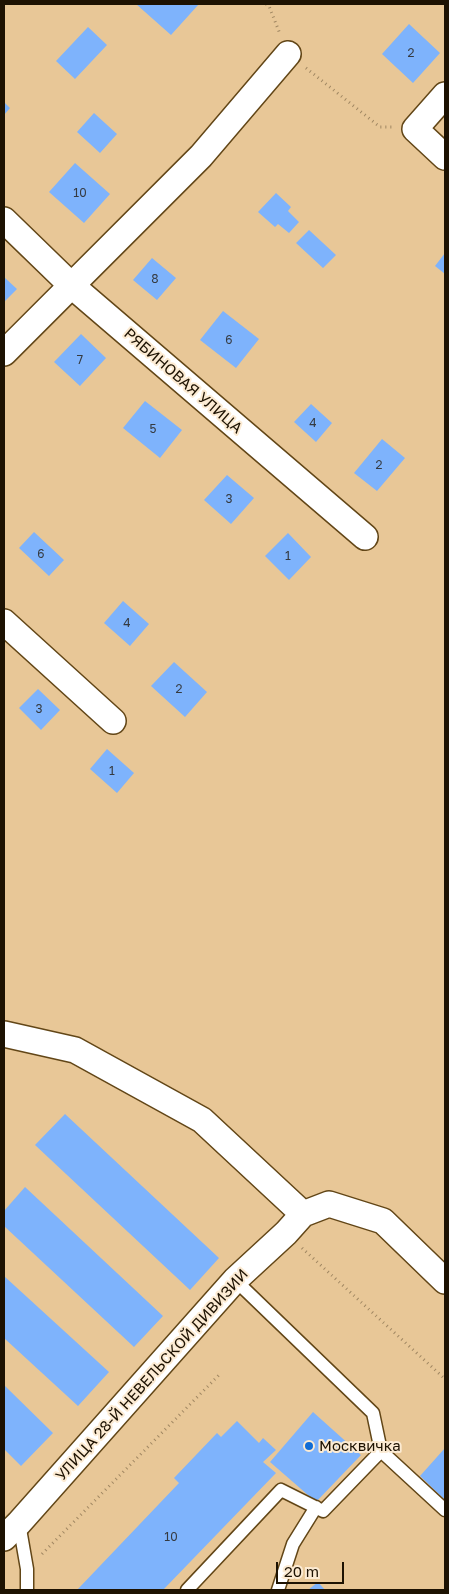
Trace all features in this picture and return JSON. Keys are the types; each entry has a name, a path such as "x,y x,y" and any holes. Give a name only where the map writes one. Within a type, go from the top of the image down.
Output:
{"street":[{"path":"4,353 201,156 288,54"},
{"path":"445,96 415,129 445,156"},
{"name":"РЯБИНОВАЯ УЛИЦА","path":"4,220 71,284 365,537"},
{"path":"4,622 114,721"},
{"path":"4,1034 75,1050 202,1120 303,1214 329,1204 383,1222 445,1281"},
{"name":"УЛИЦА 28-Й НЕВЕЛЬСКОЙ ДИВИЗИИ","path":"11,1530 235,1280 286,1233 303,1214"}],"lane":[{"path":"235,1280 373,1413 381,1451 445,1510"},
{"path":"187,1590 281,1490 323,1511 381,1451"},
{"path":"278,1590 293,1544 316,1507"},
{"path":"11,1530 27,1568 28,1590"}],"path":[{"path":"266,4 269,6 288,54 380,127 415,129"},
{"path":"286,1233 445,1379"},
{"path":"27,1568 221,1374"}],"building":[{"path":"136,4 199,4 171,35"},
{"path":"409,24 440,53 413,83 382,54"},
{"path":"88,27 107,45 75,79 56,61"},
{"path":"4,102 10,108 4,115"},
{"path":"94,113 117,134 100,153 77,132"},
{"path":"75,163 110,194 84,223 49,192"},
{"path":"276,193 291,207 288,211 299,222 289,233 278,224 275,227 258,212"},
{"path":"309,230 336,255 323,268 296,243"},
{"path":"445,253 445,274 435,266"},
{"path":"152,258 176,278 157,300 133,280"},
{"path":"4,277 17,289 4,302"},
{"path":"223,311 259,339 236,368 200,340"},
{"path":"81,334 106,358 80,386 54,362"},
{"path":"145,401 182,430 160,458 123,428"},
{"path":"311,404 332,423 316,442 294,422"},
{"path":"382,439 405,458 377,491 354,473"},
{"path":"227,475 254,498 231,524 204,500"},
{"path":"34,532 64,560 49,576 19,548"},
{"path":"288,533 311,557 289,580 265,556"},
{"path":"123,601 149,624 130,646 104,623"},
{"path":"174,662 207,692 185,717 151,686"},
{"path":"38,689 60,710 41,730 19,708"},
{"path":"107,749 134,773 117,793 90,769"},
{"path":"65,1114 219,1258 190,1290 35,1145"},
{"path":"25,1187 163,1316 134,1347 4,1226 4,1211"},
{"path":"4,1276 109,1372 78,1406 4,1338"},
{"path":"4,1385 53,1433 21,1466 4,1449"},
{"path":"313,1412 361,1455 316,1502 270,1462"},
{"path":"237,1421 259,1443 263,1438 276,1450 263,1462 276,1473 163,1590 77,1590 179,1483 174,1478 217,1433 221,1437"},
{"path":"445,1448 445,1500 420,1476"},
{"path":"318,1582 325,1590 308,1590"}],"place":[{"name":"Москвичка","path":"309,1446"}]}
